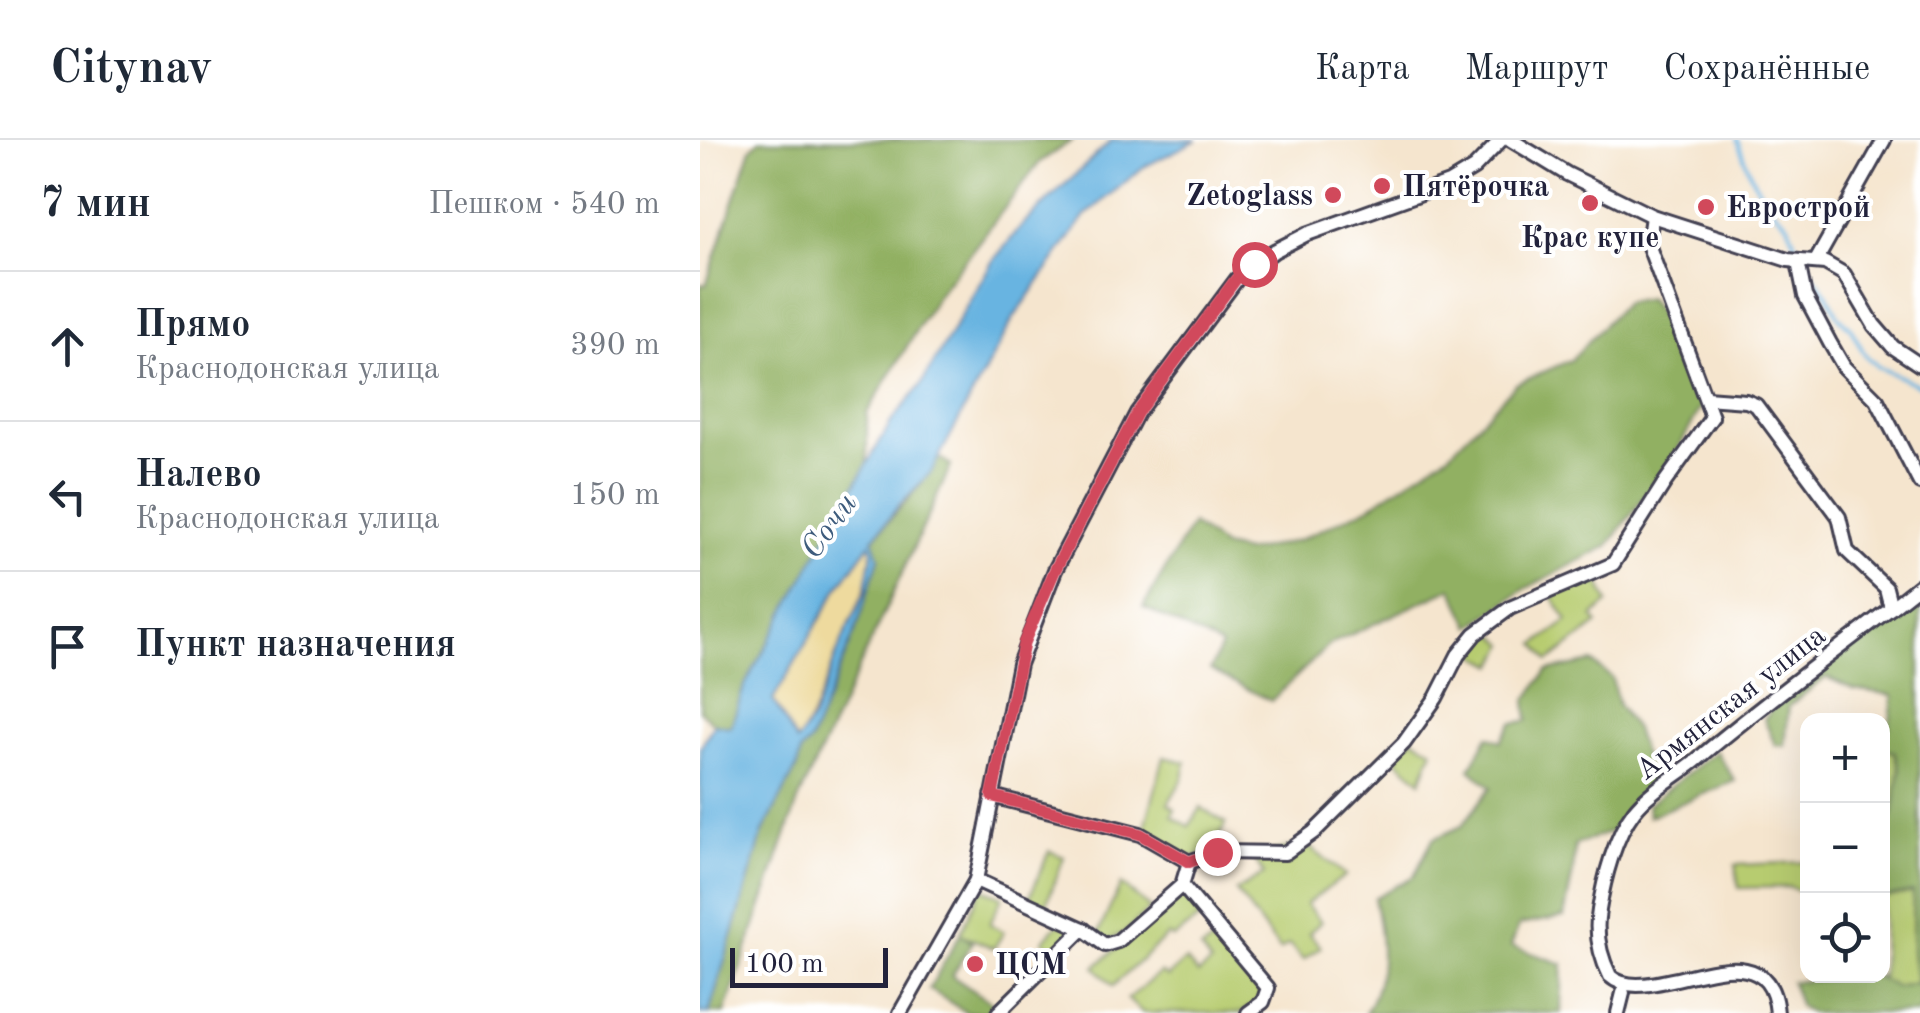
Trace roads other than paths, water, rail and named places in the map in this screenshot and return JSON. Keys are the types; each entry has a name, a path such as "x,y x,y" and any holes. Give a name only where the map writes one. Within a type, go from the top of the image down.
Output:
{"street":[{"path":"900,1013 976,880 1024,642 1055,570 1137,413 1236,279 1274,251 1308,234 1449,183 1474,168 1502,140"},
{"path":"1511,140 1567,174 1652,216 1798,262 1820,262 1844,274 1874,325 1893,347 1920,365"},
{"path":"1820,262 1881,144"},
{"path":"992,796 1140,834 1189,862 1217,852 1284,853 1314,832 1404,743 1436,698 1458,654 1476,634 1510,608 1608,569 1665,482 1712,422 1648,244 1652,216"},
{"path":"1798,262 1805,296 1821,326 1844,367 1876,400 1920,483"},
{"path":"1706,398 1756,405 1839,517 1847,550 1886,588 1891,608"},
{"name":"Армянская улица","path":"1618,1013 1628,996 1608,971 1600,951 1598,915 1624,825 1632,813 1726,734 1920,585"},
{"path":"976,880 1083,929 1110,946 1182,885 1189,862"},
{"path":"1182,885 1268,988 1264,1002 1248,1013"},
{"path":"998,1013 1083,929"},
{"path":"1700,989 1738,976 1762,980 1775,994 1777,1013"}],"water":[{"path":"1112,140 1197,140 1142,168 1085,216 1013,319 931,472 873,539 879,557 858,624 810,742 801,751 797,767 763,832 709,1013 700,1013 700,748 714,724 731,727 744,687 891,422 921,385 992,262 1025,222","holes":["870,544 865,592 813,718 797,742 773,700 838,588"]}],"waterway":[{"path":"1737,140 1752,178 1767,203 1788,224 1798,252"},
{"path":"1810,272 1865,355 1878,367 1920,386"}],"place":[{"name":"Пятёрочка","path":"1382,186"},
{"name":"Zetoglass","path":"1333,195"},
{"name":"Крас купе","path":"1590,203"},
{"name":"Еврострой","path":"1706,207"},
{"name":"ЦСМ","path":"975,964"}],"water label":[{"name":"Сочи","path":"828,525"}]}
